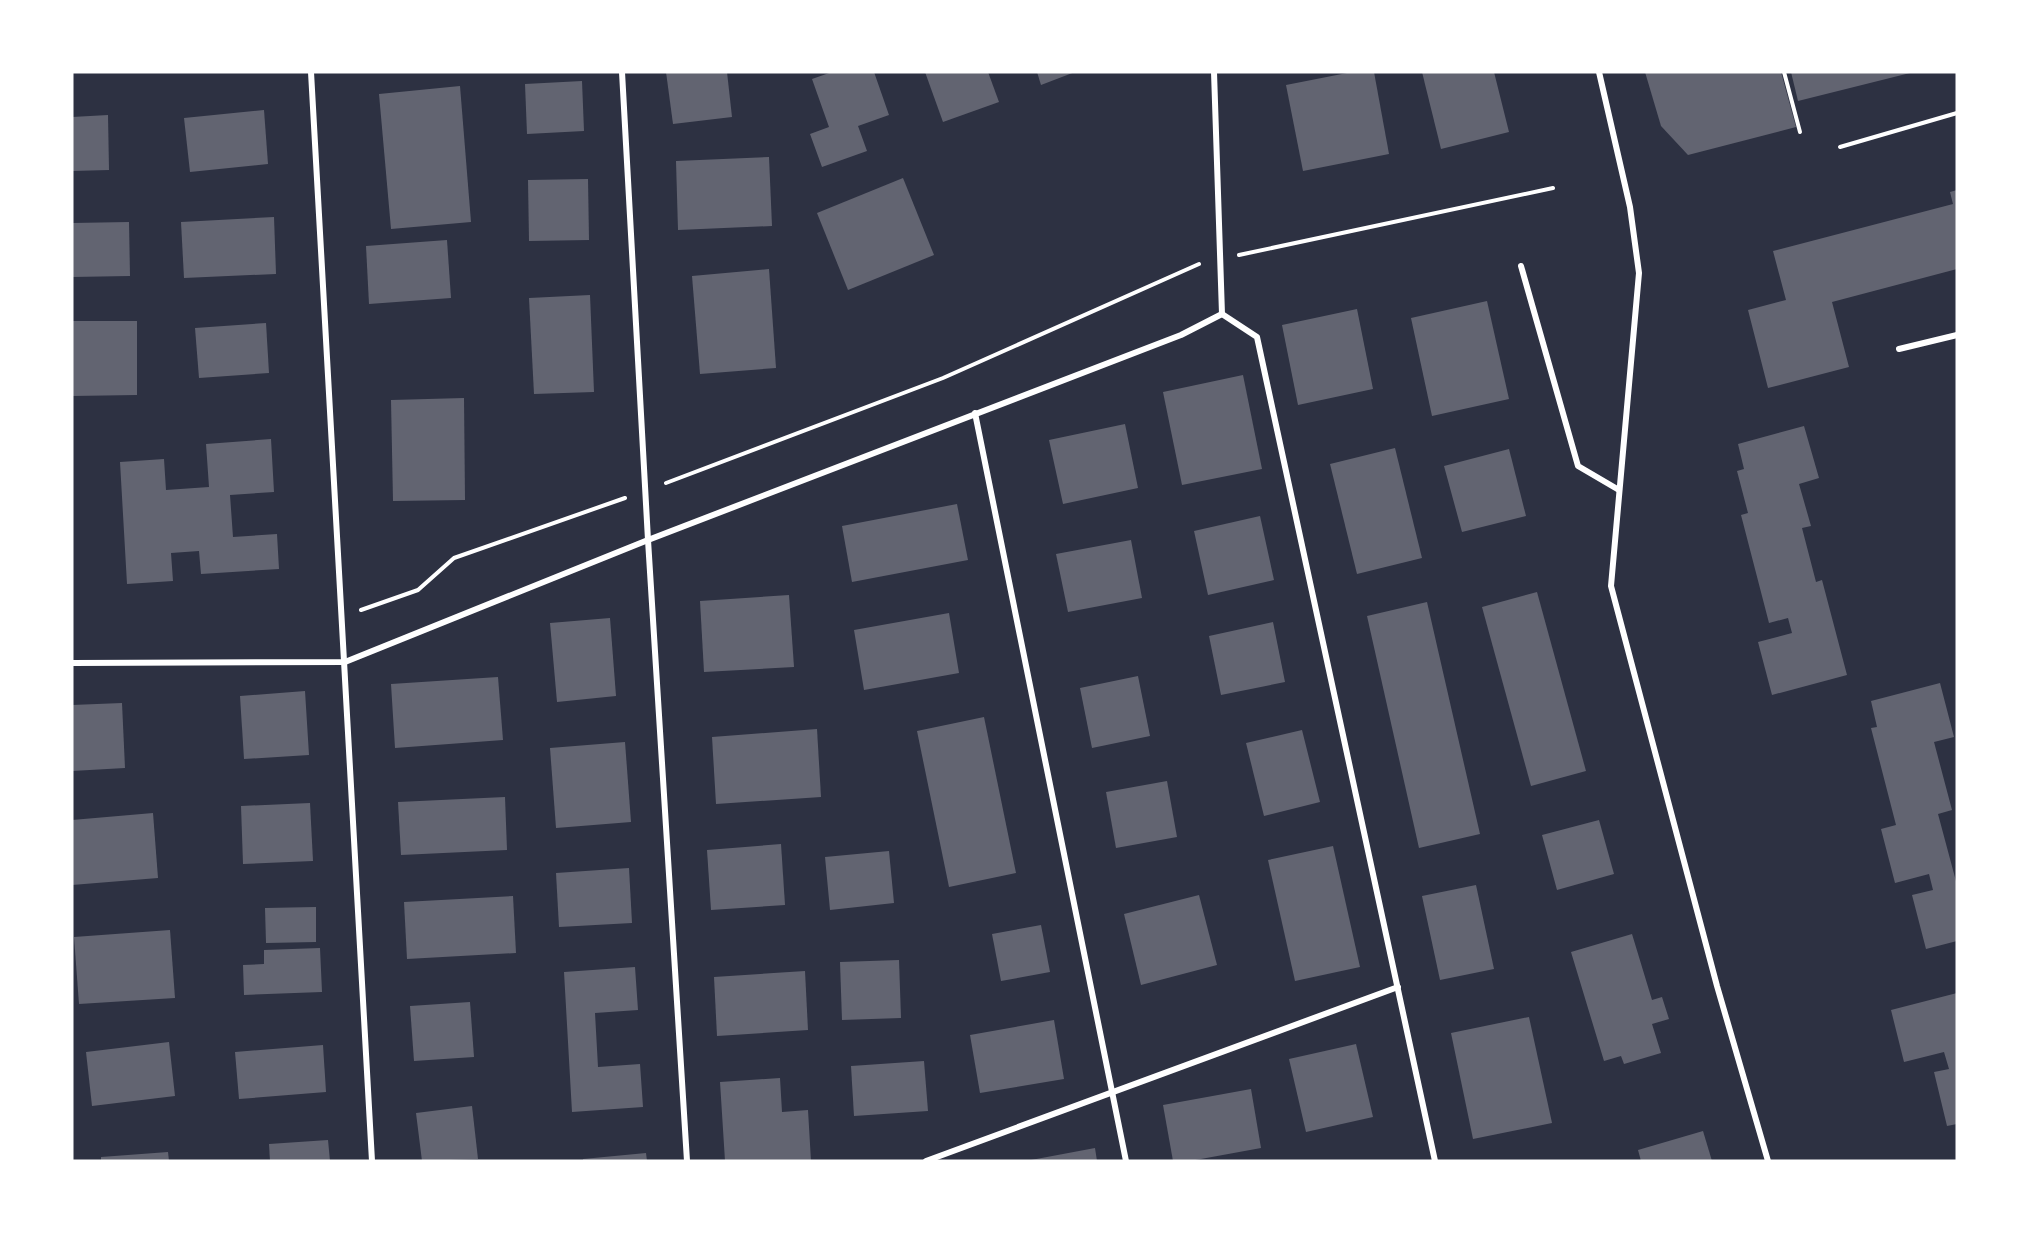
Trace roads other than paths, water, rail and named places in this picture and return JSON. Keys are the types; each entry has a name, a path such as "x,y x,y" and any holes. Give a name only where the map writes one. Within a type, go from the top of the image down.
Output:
{"street":[{"path":"310,72 343,616 372,1161"},
{"path":"622,72 648,540 687,1161"},
{"path":"1214,72 1222,314"},
{"path":"1599,72 1630,207 1639,273 1611,586 1714,975 1768,1161"},
{"path":"1521,266 1578,466 1619,490"},
{"path":"72,663 345,662 648,540 1181,335 1222,314"},
{"path":"1222,314 1257,337 1435,1161"},
{"path":"1899,349 1957,334"},
{"path":"975,413 1126,1161"},
{"path":"926,1161 1398,987"}]}
